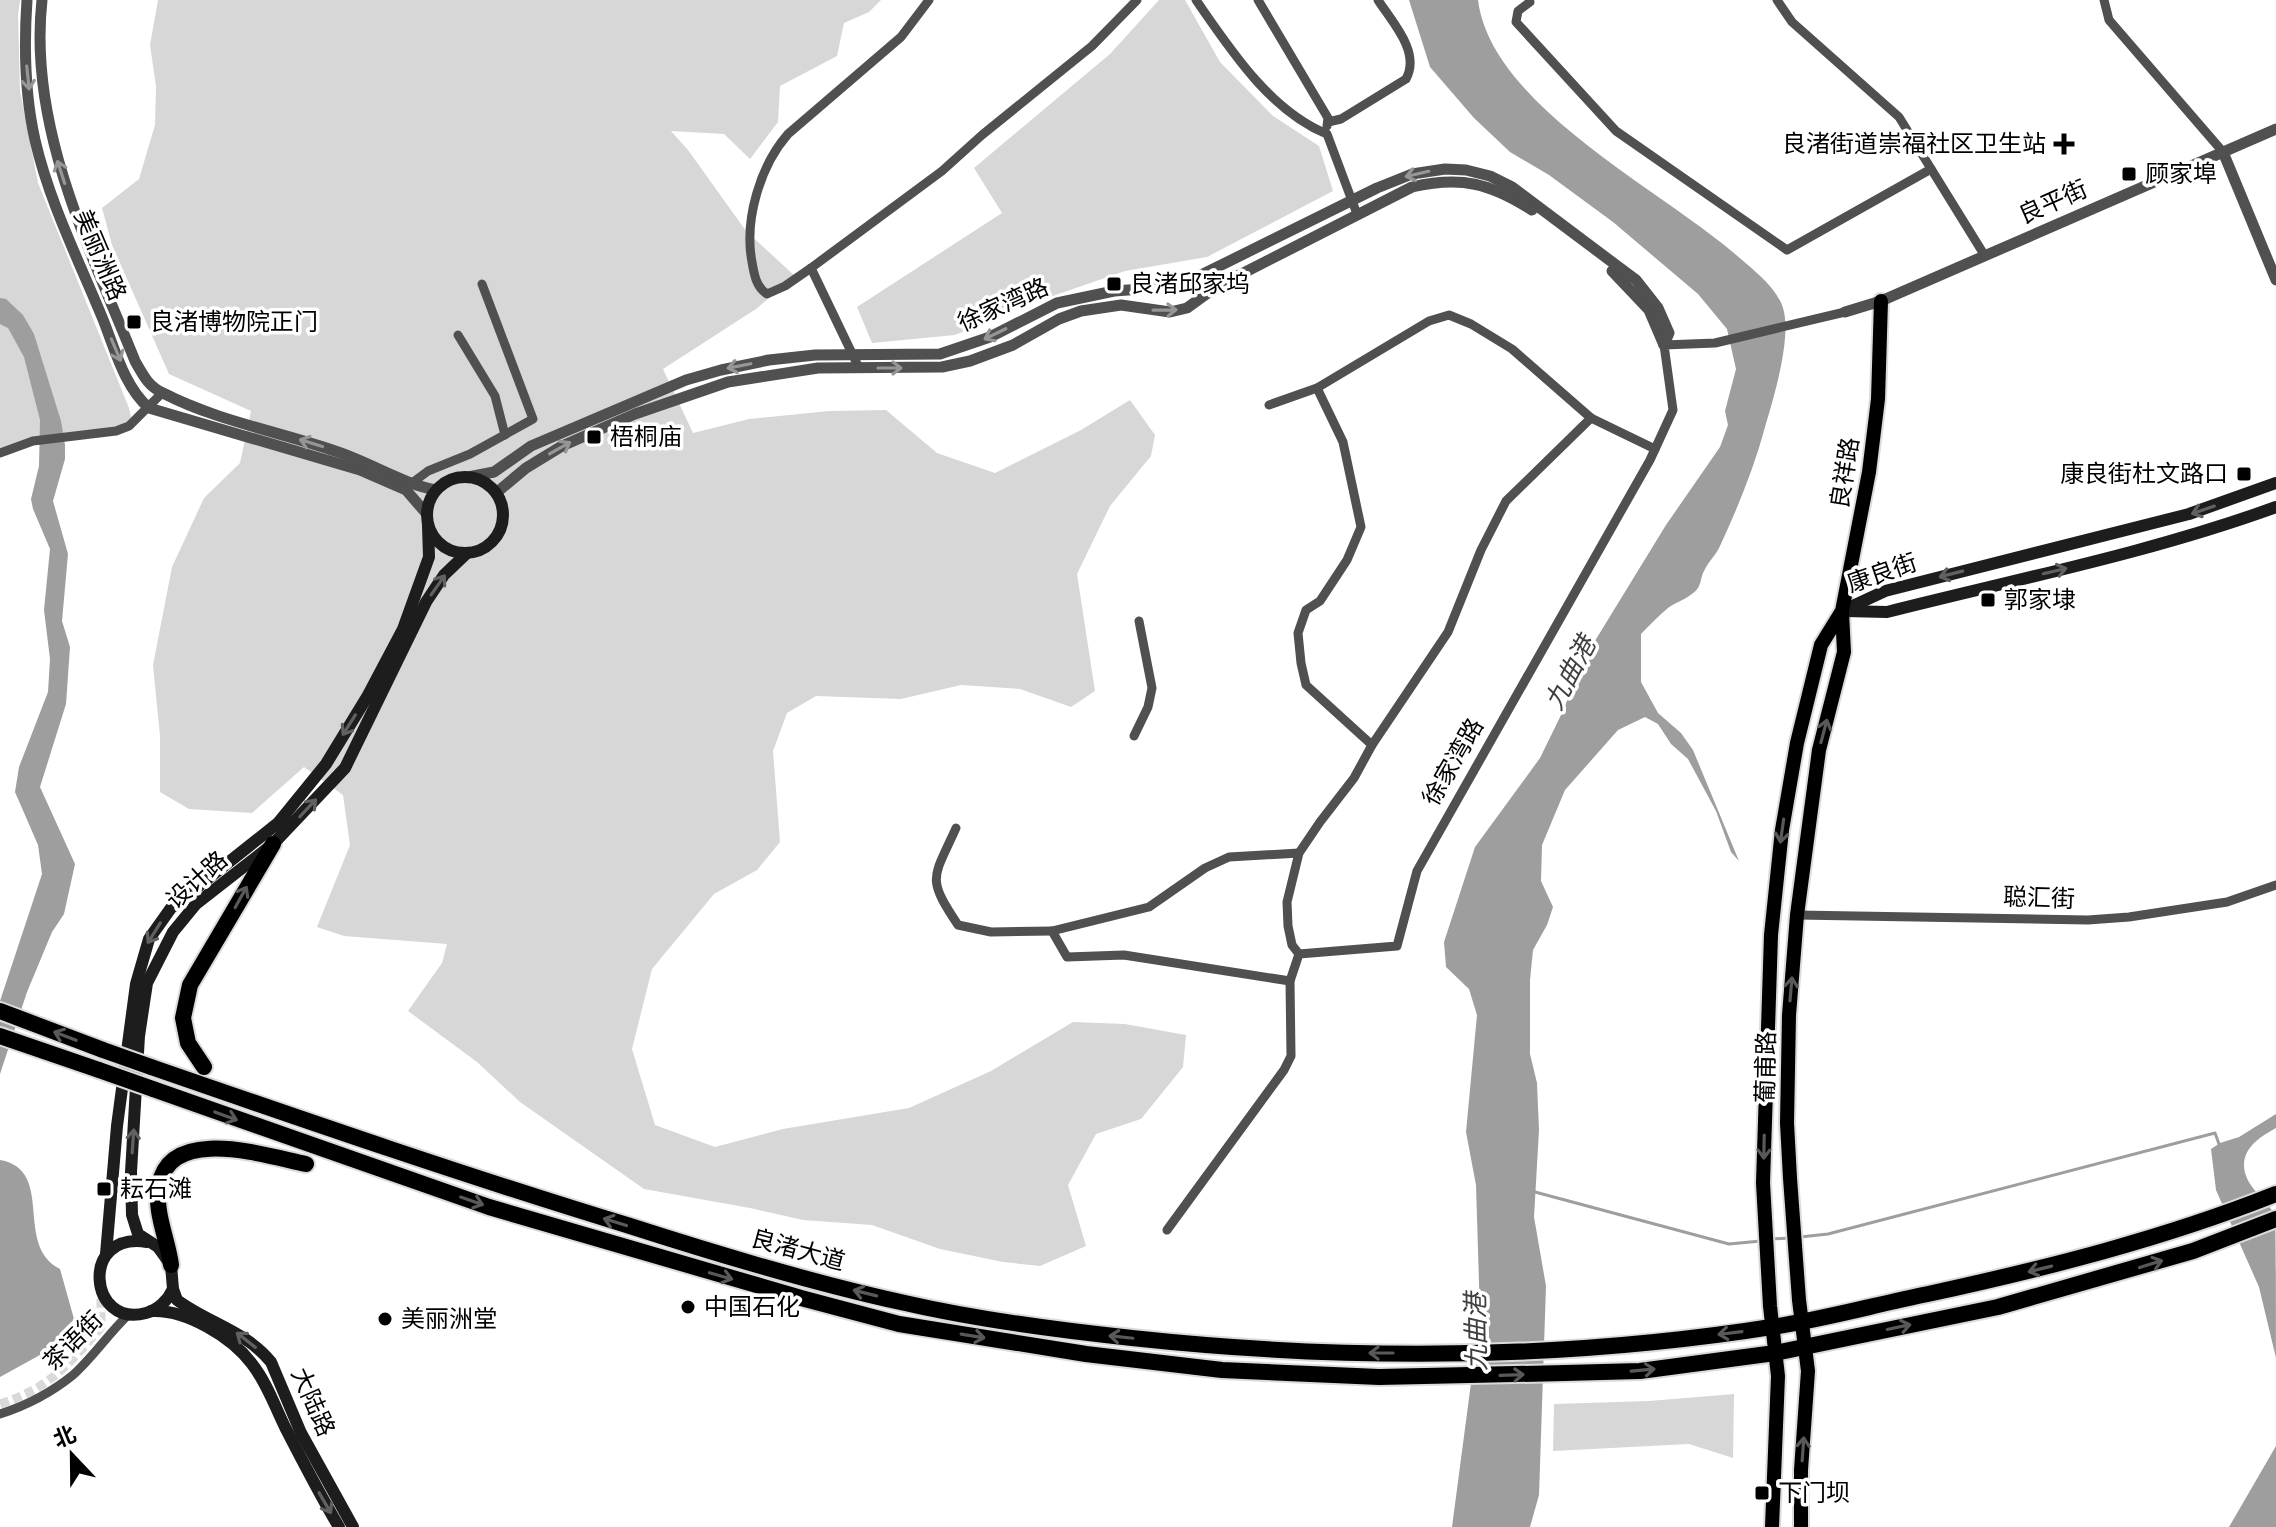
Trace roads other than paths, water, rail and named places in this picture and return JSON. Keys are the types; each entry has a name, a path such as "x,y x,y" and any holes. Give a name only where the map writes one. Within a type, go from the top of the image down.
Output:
{"highway":[{"path":"204,1067 188,1043 183,1018 190,985 273,844"},
{"name":"良渚大道","path":"0,1011 151,1067 517,1192 800,1277 906,1304 1024,1324 1196,1345 1317,1353 1459,1353 1562,1349 1684,1339 1772,1327 2105,1252 2271,1196"},
{"name":"良渚大道","path":"0,1036 489,1207 899,1324 1086,1354 1222,1370 1379,1377 1640,1371 1805,1349 1998,1307 2110,1277 2193,1251 2276,1219"},
{"path":"171,1265 159,1205 159,1187 163,1175 178,1157 192,1150 210,1149 306,1164"}],"main road":[{"name":"良祥路","path":"1821,645 1842,611 1869,472 1878,399 1881,301"},
{"path":"468,477 479,479 496,493 503,515 496,537 478,551 454,552 434,537 427,520 429,501 436,490 456,478 468,477"},
{"name":"康良街","path":"1842,611 1885,591 2176,518 2276,483"},
{"name":"康良街","path":"1842,611 1887,612 2134,553 2276,507"},
{"name":"设计路","path":"106,1254 117,1126 136,984 149,939 171,908 278,823 326,764 367,697 403,629 429,557 427,520"},
{"name":"设计路","path":"171,1265 158,1247 138,1234 132,1215 139,1036 147,983 173,932 196,904 273,844 345,768 426,602 444,575 467,553"},
{"name":"葡甫路","path":"1801,1527 1808,1371 1787,1123 1789,1015 1797,915 1819,750 1844,652 1842,611"},
{"name":"葡甫路","path":"1772,1527 1778,1376 1763,1183 1771,935 1782,830 1797,743 1821,645"},
{"path":"147,1242 125,1241 106,1254 99,1278 101,1292 112,1306 129,1314 151,1311 164,1302 173,1289 171,1265"},
{"name":"大陆路","path":"173,1289 177,1300 235,1331 271,1362 306,1443 353,1527"},
{"name":"大陆路","path":"151,1311 170,1312 203,1326 226,1339 247,1357 261,1376 307,1472 339,1527"}],"street":[{"name":"美丽洲路","path":"27,0 27,65 35,138 50,193 120,360 139,400 149,408"},
{"name":"美丽洲路","path":"42,0 42,64 47,113 56,156 135,361 149,384 196,407 371,463 412,483 436,490"},
{"path":"929,0 901,37 777,146 749,222 748,239 754,274 761,291 767,294 785,286 942,171 1092,46 1137,0"},
{"path":"1196,0 1264,88 1315,129 1327,134"},
{"path":"1258,0 1328,122 1327,134 1357,214"},
{"path":"1328,122 1341,119 1406,79 1411,70 1409,50 1378,0"},
{"path":"1777,0 1792,22 1899,117 1985,256"},
{"path":"2104,0 2109,20 2223,152 2276,280"},
{"path":"1530,2 1518,11 1516,22 1616,131 1787,250 1931,169"},
{"name":"良平街","path":"1845,312 1881,301 2276,129"},
{"name":"徐家湾路","path":"468,477 494,472 531,446 686,380 721,370 769,360 940,354 990,337 1057,303 1191,280 1352,200 1412,174 1445,169 1490,176 1512,187 1646,290 1669,333 1664,345"},
{"name":"徐家湾路","path":"496,493 526,468 562,446 635,414 728,382 818,368 942,367 970,361 1013,345 1059,319 1081,311 1121,305 1170,312 1187,308 1216,287 1412,187 1439,181 1483,184 1508,194 1621,277 1649,310 1664,345 1673,410 1655,449 1417,871 1397,946 1299,954"},
{"path":"811,268 859,368"},
{"path":"412,483 428,471 470,454 533,419 482,284"},
{"path":"1664,345 1715,343 1845,312"},
{"path":"1269,405 1317,388 1429,321 1449,315 1471,324 1512,349 1591,418 1655,449"},
{"path":"458,335 495,396 505,435"},
{"path":"1317,388 1343,442 1361,527 1347,560 1320,601 1306,610 1298,633 1301,663 1306,685 1372,745"},
{"path":"0,453 33,441 116,431 129,426 162,393"},
{"path":"149,408 360,470 406,490 427,520"},
{"path":"1167,1230 1284,1070 1291,1056 1290,981 1299,954 1292,945 1287,902 1299,853 1354,778 1372,745 1448,632 1481,550 1506,501 1591,418"},
{"path":"1134,736 1148,707 1152,688 1139,621"},
{"path":"956,828 935,877 939,896 958,925 991,932 1052,931 1149,907 1205,868 1229,857 1299,853"},
{"name":"聪汇街","path":"1797,915 2115,918 2227,902 2276,885"},
{"path":"1052,931 1067,957 1124,955 1290,981"},
{"name":"茶语街","path":"0,1414 45,1394 73,1375 107,1334 129,1314"}],"waterway":[{"path":"1800,1237 1828,1234 2215,1133 2219,1144"},
{"path":"1535,1192 1729,1244 1761,1241"},
{"path":"1772,1239 1789,1238"}],"tunnel":[{"path":"0,1404 45,1383 78,1353 101,1327 101,1292"}],"place":[{"name":"良渚街道崇福社区卫生站","path":"2064,144"},
{"name":"顾家埠","path":"2129,174"},
{"name":"良渚邱家坞","path":"1114,284"},
{"name":"良渚博物院正门","path":"134,322"},
{"name":"梧桐庙","path":"594,437"},
{"name":"康良街杜文路口","path":"2244,474"},
{"name":"郭家埭","path":"1988,600"},
{"name":"耘石滩","path":"104,1189"},
{"name":"中国石化","path":"688,1307"},
{"name":"美丽洲堂","path":"385,1319"},
{"name":"下门坝","path":"1762,1493"}],"water label":[{"name":"九曲港","path":"1570,673"},
{"name":"九曲港","path":"1476,1332"}]}
